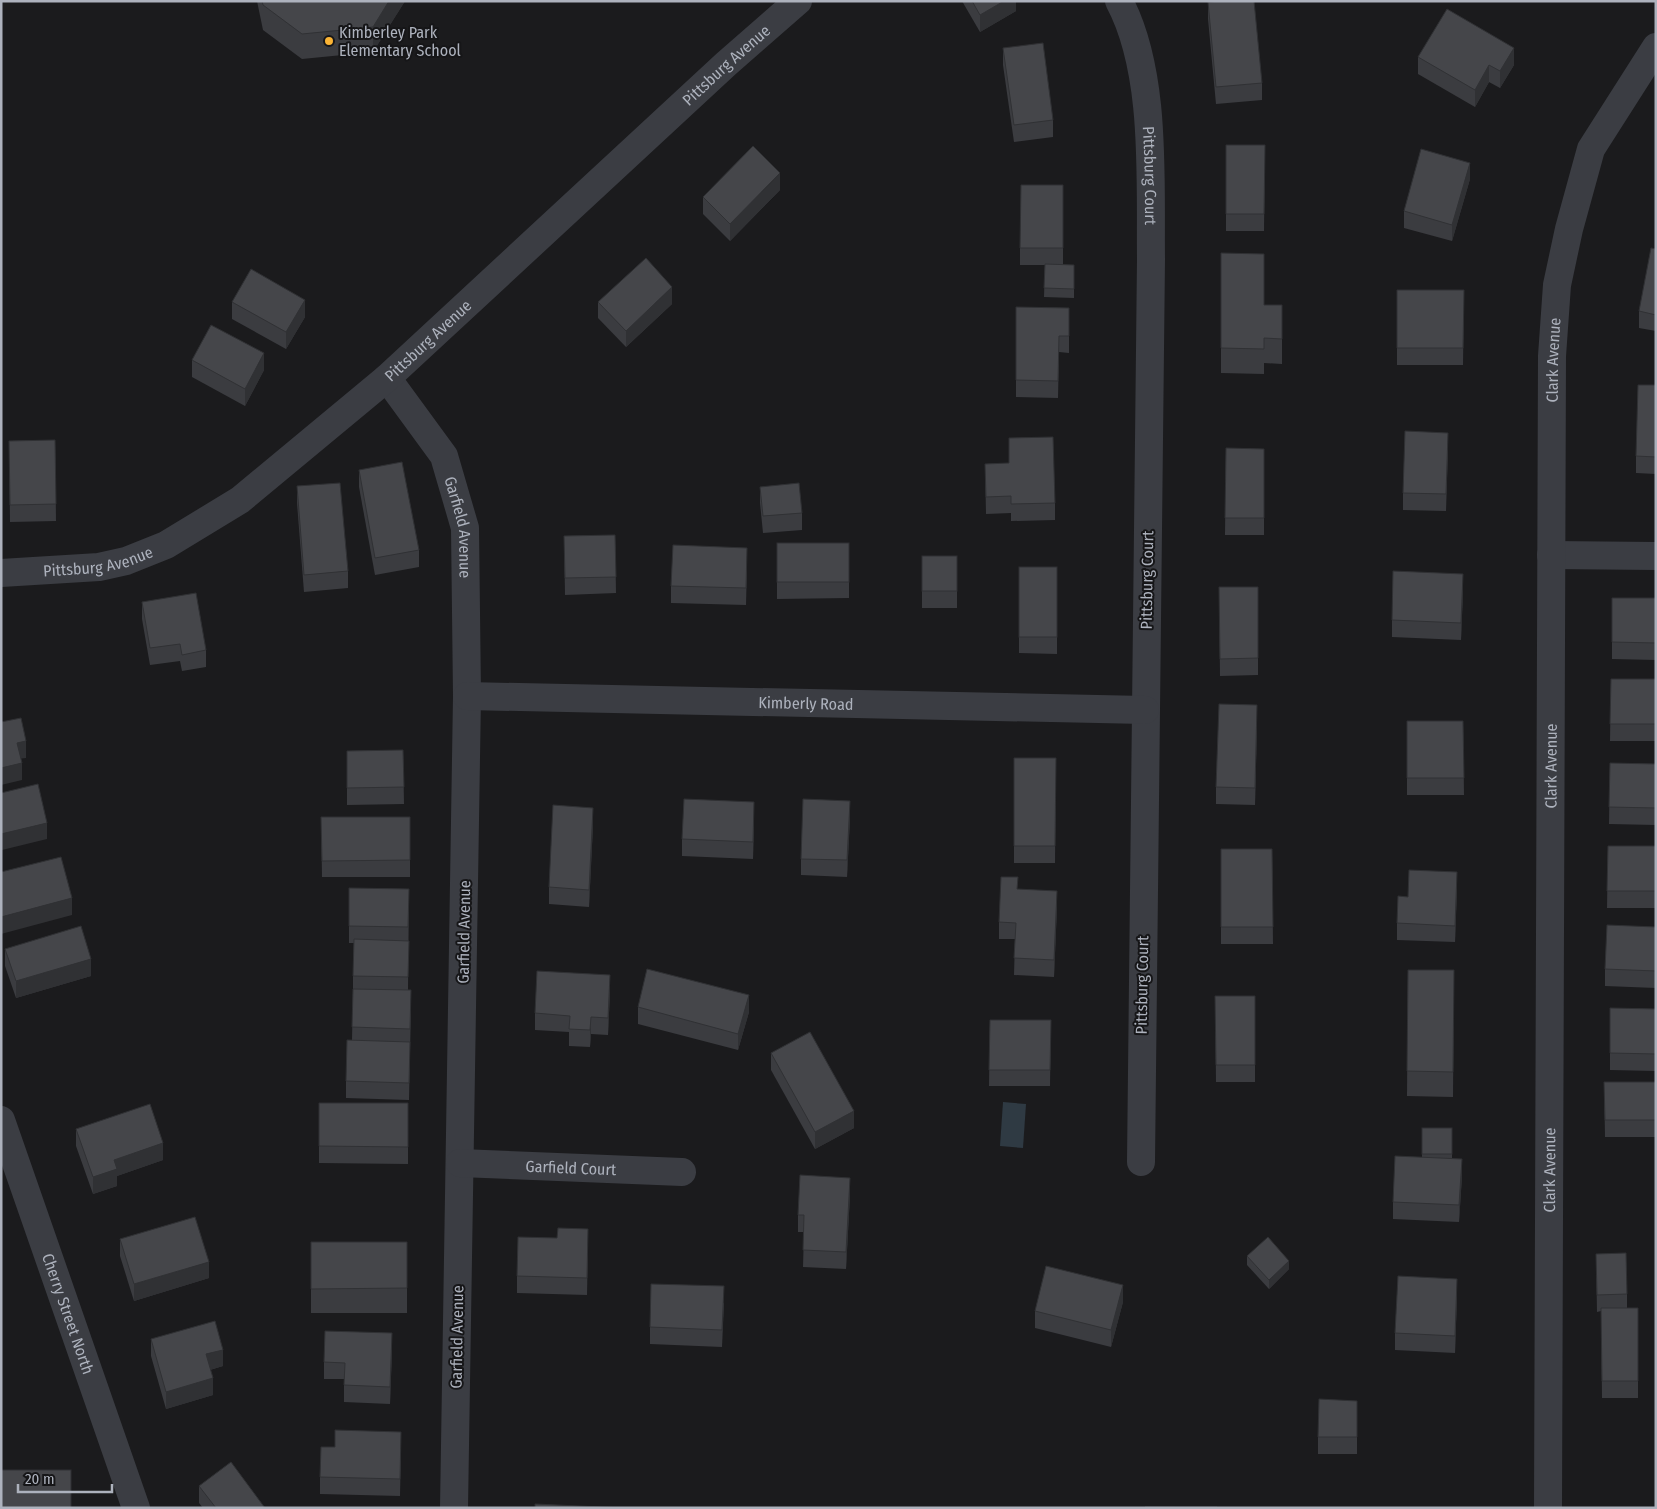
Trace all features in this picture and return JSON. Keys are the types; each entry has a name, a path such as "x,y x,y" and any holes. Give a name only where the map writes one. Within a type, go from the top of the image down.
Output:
{"street":[{"name":"Pittsburg Avenue","path":"1,573 99,567 126,561 166,544 240,500 387,378 719,70 798,1"},
{"name":"Pittsburg Court","path":"1119,1 1136,46 1149,130 1151,259 1141,1162"},
{"name":"Clark Avenue","path":"1548,1508 1552,356 1557,285 1569,229 1591,149 1656,47"},
{"name":"Garfield Avenue","path":"387,378 444,456 465,528 467,696 454,1508"},
{"path":"1551,555 1656,556"},
{"name":"Kimberly Road","path":"467,696 1145,710"},
{"name":"Cherry Street North","path":"1,1120 136,1508"},
{"name":"Garfield Court","path":"460,1163 682,1172"}],"shaded area":[{"path":"1003,1102 1026,1104 1023,1148 1000,1146"}],"building":[{"path":"262,1 389,1 373,27 302,34 263,5"},
{"path":"972,1 1004,1 980,15"},
{"path":"1254,1 1262,83 1216,87 1208,2"},
{"path":"1447,9 1514,48 1500,71 1489,65 1475,90 1418,57"},
{"path":"1043,43 1053,120 1014,125 1003,48"},
{"path":"1226,145 1265,145 1264,214 1226,214"},
{"path":"753,146 780,173 730,224 703,197"},
{"path":"1421,149 1470,163 1452,225 1404,211"},
{"path":"1021,185 1063,185 1063,248 1020,248"},
{"path":"1651,248 1656,249 1656,315 1639,311"},
{"path":"1221,253 1264,254 1264,305 1282,305 1282,339 1264,338 1264,349 1221,348"},
{"path":"646,258 672,287 626,331 598,302"},
{"path":"1045,264 1074,265 1074,289 1044,288"},
{"path":"251,269 305,300 286,332 232,302"},
{"path":"1397,290 1464,290 1463,348 1397,348"},
{"path":"1016,307 1069,308 1069,336 1059,336 1058,381 1016,380"},
{"path":"211,325 264,353 245,389 192,360"},
{"path":"1638,385 1656,385 1656,457 1636,456"},
{"path":"1405,431 1448,433 1446,494 1403,493"},
{"path":"1053,437 1055,503 1011,504 1011,496 986,497 985,464 1009,463 1009,438"},
{"path":"55,440 56,504 10,505 9,441"},
{"path":"1226,448 1264,449 1264,518 1225,518"},
{"path":"402,462 419,550 375,558 359,470"},
{"path":"340,483 348,571 304,575 297,486"},
{"path":"799,483 802,513 763,516 760,487"},
{"path":"615,535 616,577 565,578 564,536"},
{"path":"777,543 849,543 849,582 777,582"},
{"path":"673,545 747,548 746,588 671,586"},
{"path":"922,556 957,556 957,591 922,591"},
{"path":"1019,567 1057,567 1057,637 1019,637"},
{"path":"1393,571 1463,574 1461,623 1392,620"},
{"path":"1219,587 1258,587 1258,658 1220,659"},
{"path":"196,593 206,650 182,655 180,644 150,648 142,602"},
{"path":"1612,598 1656,598 1656,643 1612,642"},
{"path":"1611,679 1656,679 1656,724 1610,724"},
{"path":"1219,704 1257,705 1255,788 1216,787"},
{"path":"21,718 26,741 17,743 22,763 1,768 1,722"},
{"path":"1407,721 1463,721 1464,778 1407,778"},
{"path":"403,750 404,787 347,788 347,751"},
{"path":"1014,758 1056,758 1055,846 1014,846"},
{"path":"1610,763 1656,764 1656,808 1609,807"},
{"path":"38,784 47,823 1,834 1,793"},
{"path":"684,799 754,802 753,842 682,839"},
{"path":"803,799 850,801 847,860 801,859"},
{"path":"553,805 593,808 589,890 549,887"},
{"path":"321,817 410,817 410,860 322,861"},
{"path":"1608,846 1656,846 1656,891 1607,891"},
{"path":"1221,849 1272,849 1273,927 1221,927"},
{"path":"61,857 72,898 1,917 1,872"},
{"path":"1409,870 1457,872 1455,926 1397,923 1398,896 1408,897"},
{"path":"1001,877 1018,877 1017,889 1057,891 1054,960 1014,958 1016,923 999,922"},
{"path":"349,888 409,889 408,927 349,926"},
{"path":"1607,925 1656,927 1656,971 1605,969"},
{"path":"81,926 91,959 16,981 5,949"},
{"path":"354,939 409,941 408,977 353,976"},
{"path":"647,969 749,995 738,1034 638,1007"},
{"path":"1408,970 1454,970 1453,1072 1407,1071"},
{"path":"537,971 610,975 608,1018 591,1017 590,1030 569,1029 570,1016 535,1013"},
{"path":"353,989 411,990 410,1029 352,1027"},
{"path":"1215,996 1255,996 1255,1065 1216,1065"},
{"path":"1610,1008 1656,1009 1656,1054 1610,1053"},
{"path":"990,1020 1051,1020 1050,1070 989,1070"},
{"path":"810,1032 854,1111 815,1132 771,1053"},
{"path":"347,1040 410,1042 409,1083 346,1081"},
{"path":"1604,1082 1656,1082 1656,1120 1605,1120"},
{"path":"319,1103 408,1103 408,1147 319,1146"},
{"path":"150,1104 163,1143 114,1160 117,1169 93,1177 76,1129"},
{"path":"1422,1128 1452,1128 1452,1154 1422,1154"},
{"path":"1395,1156 1462,1159 1459,1205 1393,1202"},
{"path":"800,1175 850,1178 846,1252 803,1250 804,1215 798,1215"},
{"path":"195,1217 209,1262 134,1284 120,1239"},
{"path":"558,1228 588,1229 587,1278 517,1276 518,1237 557,1238"},
{"path":"1268,1237 1289,1261 1269,1280 1247,1256"},
{"path":"311,1242 407,1242 407,1288 311,1289"},
{"path":"1626,1253 1627,1294 1597,1295 1596,1254"},
{"path":"1046,1266 1123,1285 1111,1330 1035,1311"},
{"path":"1398,1276 1457,1279 1455,1336 1395,1333"},
{"path":"651,1284 724,1286 722,1330 650,1327"},
{"path":"1601,1308 1638,1308 1638,1381 1602,1381"},
{"path":"215,1321 223,1350 206,1354 213,1378 166,1392 151,1339"},
{"path":"325,1331 392,1333 390,1387 344,1385 345,1363 324,1362"},
{"path":"1319,1399 1357,1401 1357,1437 1318,1437"},
{"path":"335,1430 401,1432 400,1479 320,1477 321,1447 335,1447"},
{"path":"231,1462 265,1508 216,1508 199,1486"},
{"path":"1,1470 71,1470 71,1508 1,1508"},
{"path":"535,1504 624,1508 535,1508"},
{"path":"1145,1507 1217,1507 1217,1508"}],"place":[{"name":"Kimberley Park Elementary School","path":"329,41"}]}
